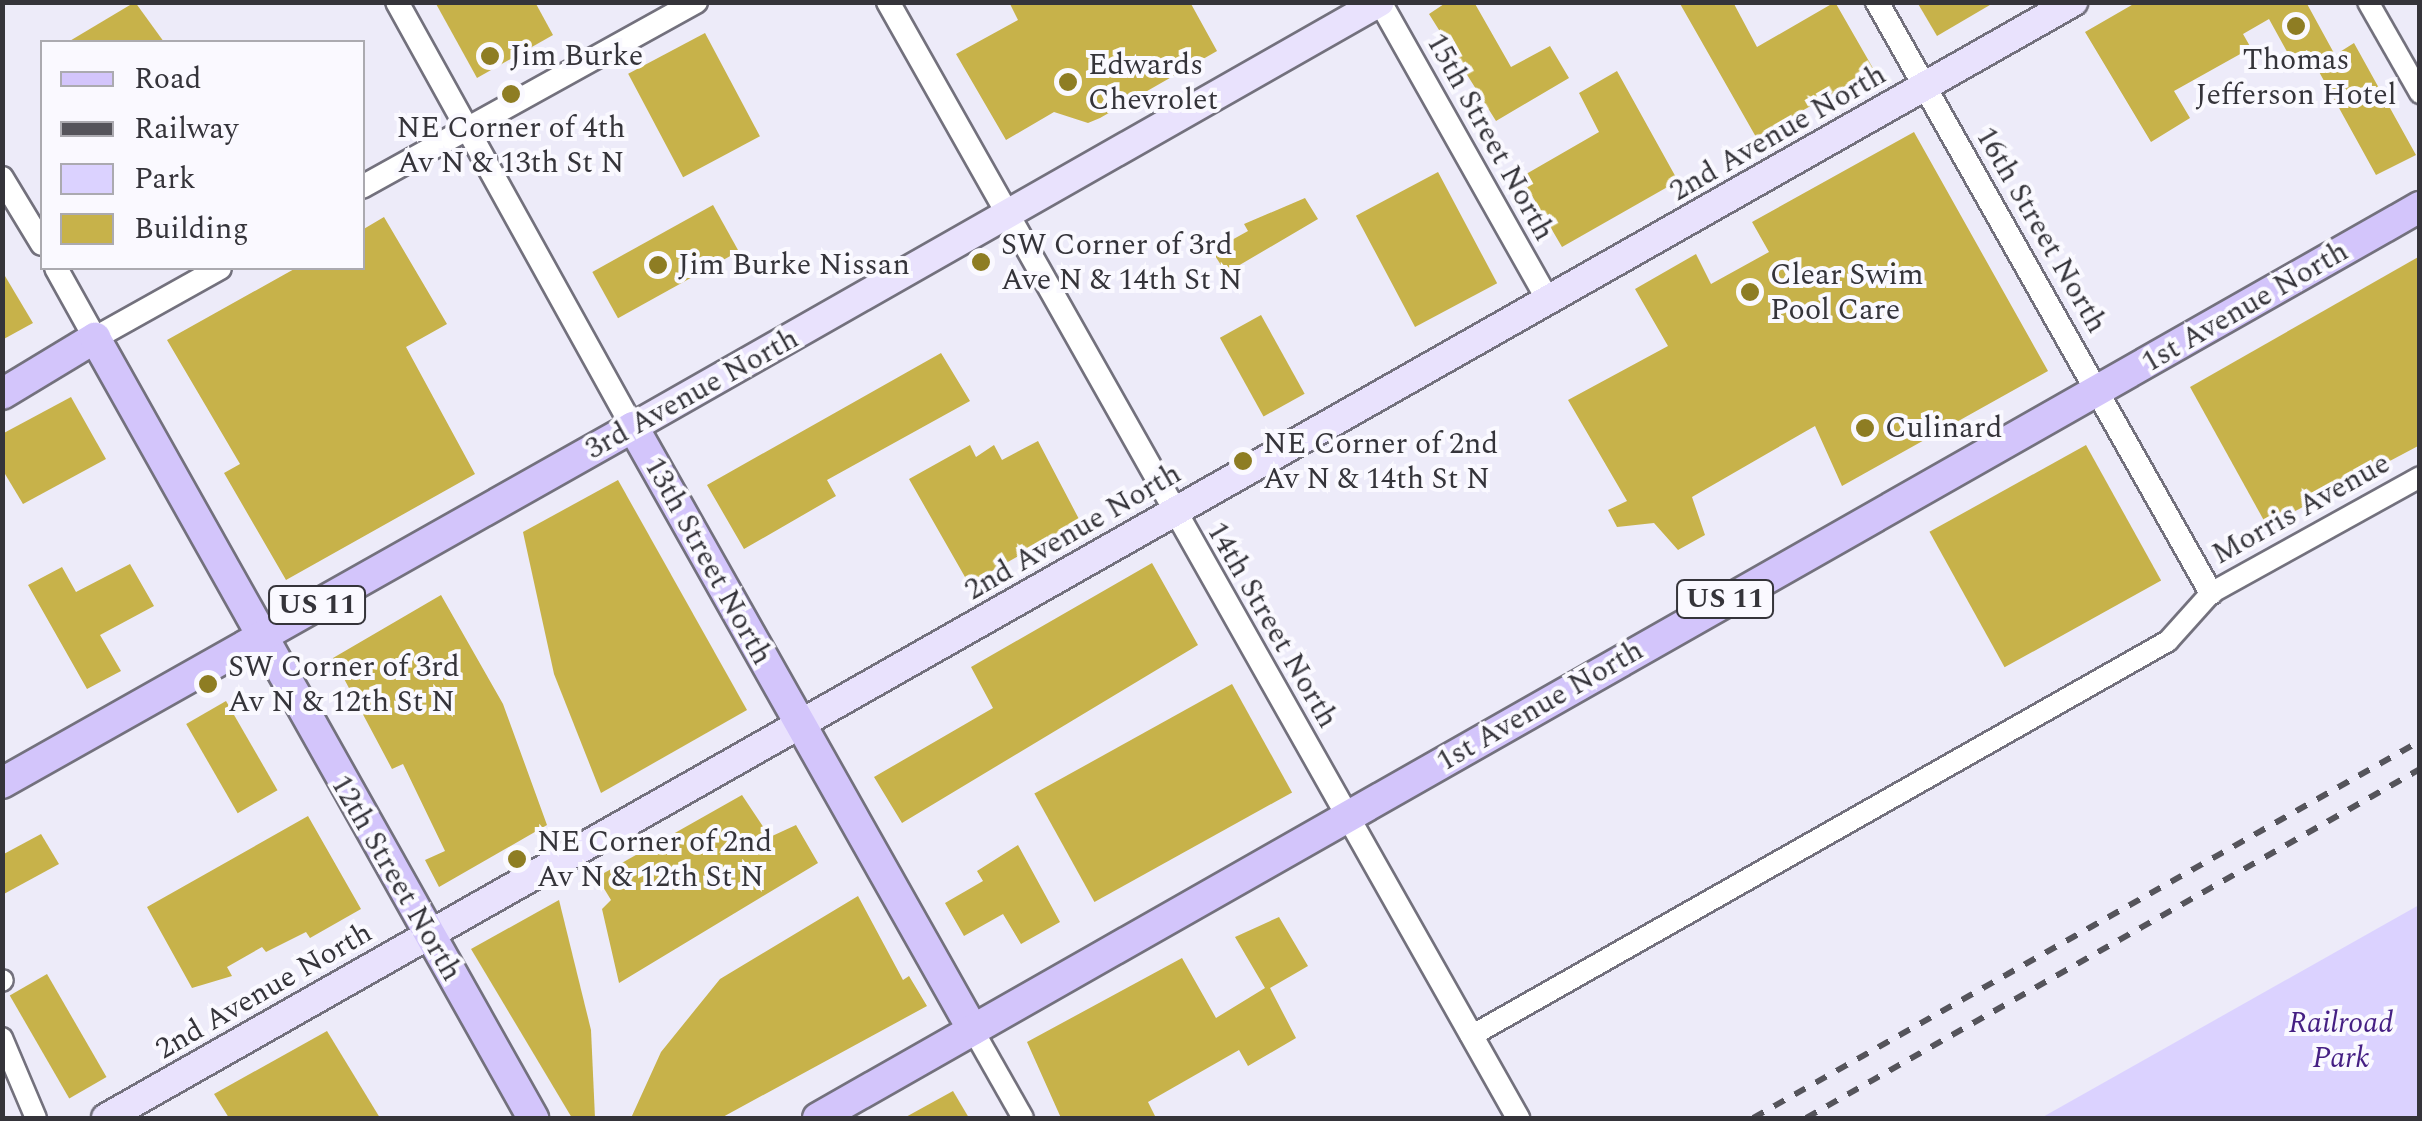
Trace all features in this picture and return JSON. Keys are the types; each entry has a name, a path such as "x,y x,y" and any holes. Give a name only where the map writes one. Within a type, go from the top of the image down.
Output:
{"main road":[{"name":"3rd Avenue North","path":"2,783 1380,2"},
{"name":"2nd Avenue North","path":"106,1118 2073,2"},
{"name":"1st Avenue North","path":"818,1118 2420,207"},
{"path":"2,394 96,338"},
{"name":"12th Street North","path":"96,338 258,638 533,1118"},
{"name":"13th Street North","path":"633,427 973,1030"}],"street":[{"name":"13th Street North","path":"397,2 633,427"},
{"path":"365,185 696,2"},
{"name":"14th Street North","path":"888,2 1173,513 1518,1118"},
{"name":"15th Street North","path":"1380,2 1548,300"},
{"name":"16th Street North","path":"1876,2 2211,593"},
{"path":"2368,2 2420,93"},
{"path":"2,178 40,241"},
{"path":"57,270 96,338 216,270"},
{"name":"Morris Avenue","path":"1471,1036 2168,642 2211,593 2420,477"},
{"name":"13th Street North","path":"973,1030 1023,1118"},
{"path":"2,1038 36,1118"}],"green space":[{"name":"Railroad Park","path":"2419,905 2419,1118 2041,1118"}],"building":[{"path":"135,2 163,40 71,40"},
{"name":"Jim Burke","path":"435,2 535,2 553,35 477,78"},
{"name":"Edwards Chevrolet","path":"1009,2 1190,2 1217,51 1100,118 1088,123 1054,112 1006,140 956,54 1018,20"},
{"path":"1447,2 1474,2 1511,67 1550,46 1569,78 1496,121 1429,14"},
{"path":"1679,2 1733,2 1757,47 1835,2 1874,70 1756,137"},
{"path":"1917,2 1995,2 1937,36"},
{"path":"2137,2 2306,2 2335,55 2354,43 2416,155 2376,175 2307,50 2291,59 2269,19 2243,34 2251,48 2174,91 2190,118 2151,142 2085,32"},
{"path":"705,33 760,136 683,177 628,74"},
{"path":"1617,71 1678,181 1562,247 1521,177 1599,132 1579,93"},
{"path":"1914,132 2048,371 1842,486 1815,426 1692,497 1705,535 1678,550 1654,523 1617,527 1608,510 1627,501 1568,400 1668,346 1635,289 1696,254 1711,284 1769,252 1752,222"},
{"path":"1438,172 1497,283 1415,327 1356,216"},
{"path":"1305,198 1318,219 1226,273 1212,251 1248,231 1244,224"},
{"name":"Jim Burke Nissan","path":"713,205 739,251 618,318 592,272"},
{"path":"384,217 447,324 406,347 475,474 286,580 224,473 240,464 167,340 292,270 365,270 365,228"},
{"path":"2420,256 2420,445 2267,526 2190,387"},
{"path":"2,271 33,323 2,340"},
{"path":"1261,315 1305,394 1264,417 1220,338"},
{"path":"941,353 970,401 827,480 836,496 744,549 707,485"},
{"path":"71,397 106,459 23,504 2,469 2,434"},
{"path":"1038,441 1080,521 969,584 909,479 970,445 976,457 994,445 1002,460"},
{"path":"2086,445 2161,581 2005,667 1929,532"},
{"path":"618,480 747,710 601,793 554,674 523,532"},
{"path":"1152,563 1198,645 902,823 874,777 993,708 971,667"},
{"path":"130,564 154,606 100,635 121,671 87,689 28,585 62,567 76,592"},
{"path":"441,595 503,704 547,825 439,887 425,860 445,851 403,764 392,769 333,658"},
{"path":"1232,684 1292,792 1094,902 1034,794"},
{"path":"226,701 278,790 238,813 186,724"},
{"path":"742,795 770,837 796,825 818,863 619,983 602,909 611,900 597,877"},
{"path":"308,816 361,909 310,938 306,932 266,952 262,947 227,967 232,976 192,988 147,907"},
{"path":"41,834 59,864 2,895 2,855"},
{"path":"1018,845 1060,922 1021,944 1003,914 964,936 945,903 983,881 977,871"},
{"path":"858,896 903,980 909,976 927,1006 721,1118 631,1118 661,1052 720,979"},
{"path":"559,900 591,1030 595,1118 572,1118 471,949"},
{"path":"1279,917 1308,966 1270,988 1296,1038 1248,1066 1239,1050 1148,1102 1156,1118 1061,1118 1027,1042 1182,958 1216,1018 1265,988 1235,937"},
{"path":"47,974 106,1077 69,1099 10,996"},
{"path":"327,1031 380,1118 229,1118 214,1094"},
{"path":"953,1091 969,1118 904,1118"}],"railway":[{"path":"1753,1118 2420,741"},
{"path":"1806,1118 2420,769"}],"place":[{"name":"Thomas Jefferson Hotel","path":"2296,26"},
{"name":"Jim Burke","path":"490,56"},
{"name":"Edwards Chevrolet","path":"1068,82"},
{"name":"NE Corner of 4th Av N & 13th St N","path":"511,94"},
{"name":"SW Corner of 3rd Ave N & 14th St N","path":"981,262"},
{"name":"Jim Burke Nissan","path":"658,265"},
{"name":"Clear Swim Pool Care","path":"1750,292"},
{"name":"Culinard","path":"1865,428"},
{"name":"NE Corner of 2nd Av N & 14th St N","path":"1243,461"},
{"name":"SW Corner of 3rd Av N & 12th St N","path":"208,684"},
{"name":"NE Corner of 2nd Av N & 12th St N","path":"517,859"}]}
